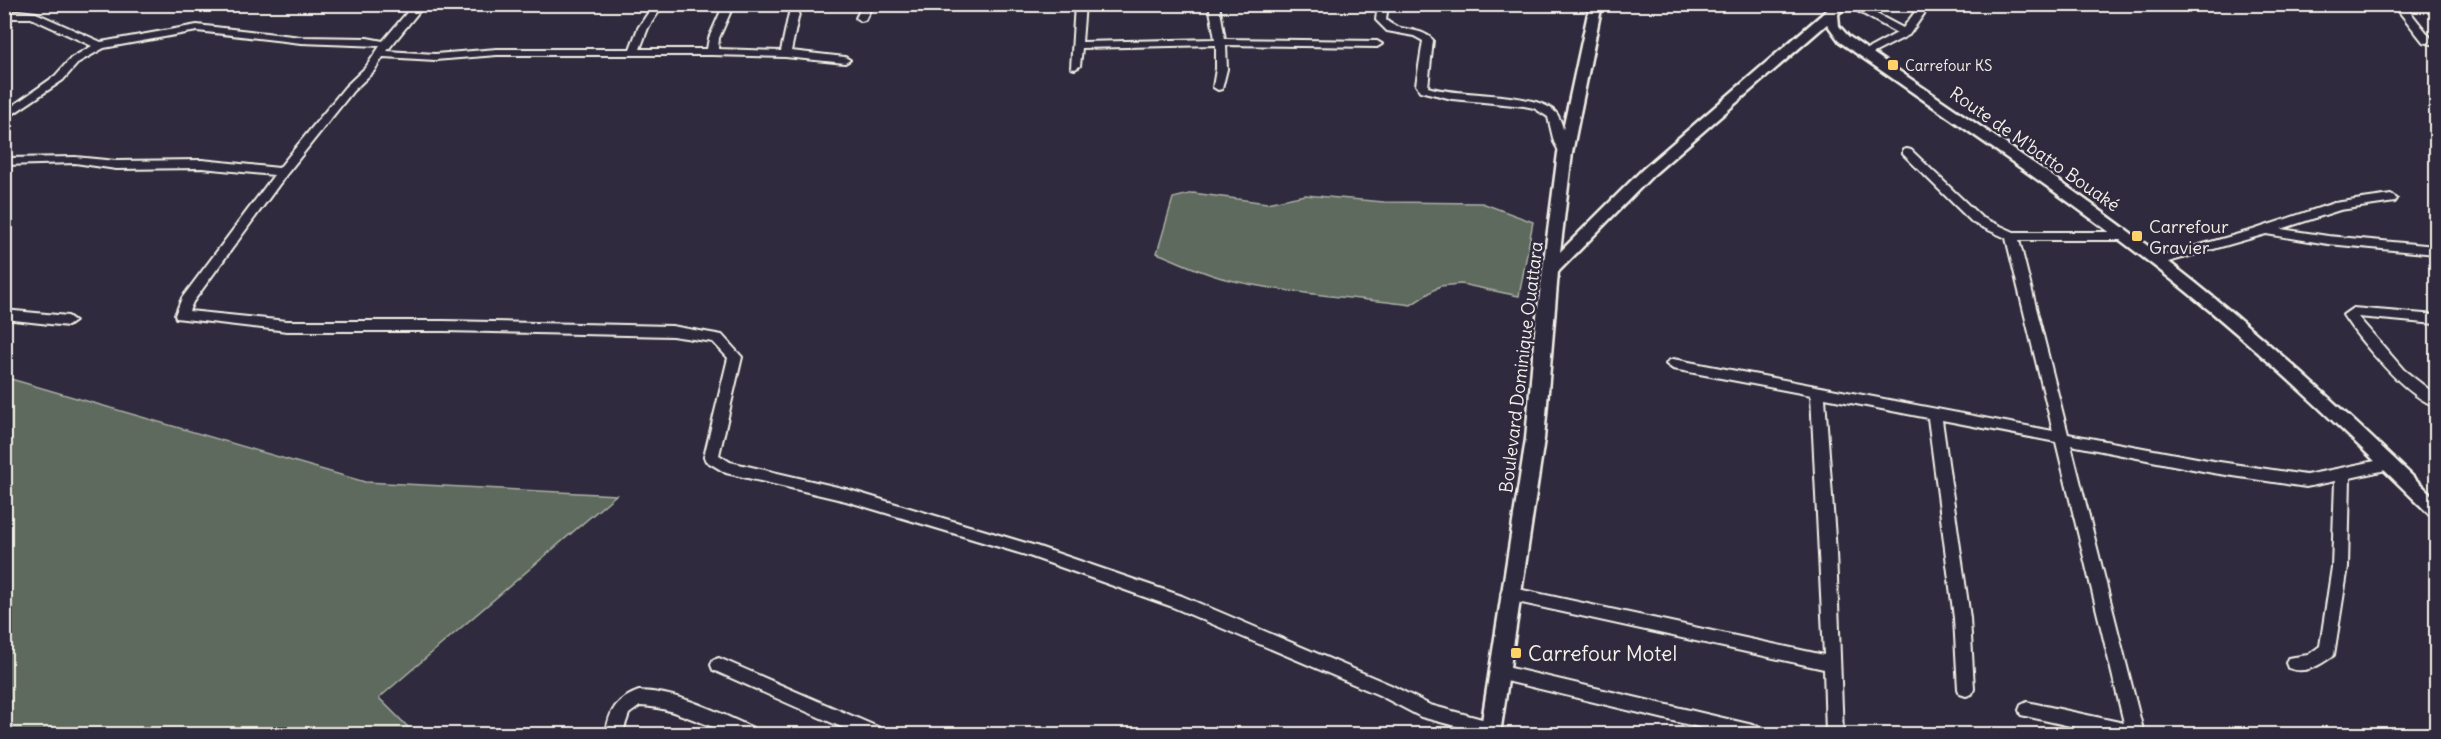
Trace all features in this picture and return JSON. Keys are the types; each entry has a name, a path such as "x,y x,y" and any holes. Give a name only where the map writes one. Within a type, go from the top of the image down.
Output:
{"street":[{"path":"6,15 21,4"},
{"path":"420,4 282,172 187,302 181,315 287,326 602,329 672,331 717,338 735,357 711,457 726,467 846,495 1031,550 1176,601 1385,690 1427,712 1490,731"},
{"path":"634,52 643,28 659,4"},
{"path":"712,52 714,38 729,4"},
{"path":"785,54 796,4"},
{"path":"861,18 868,4"},
{"path":"1075,66 1080,4"},
{"path":"1214,4 1220,21 1222,74 1218,87"},
{"path":"1383,4 1381,20 1384,25 1422,35 1428,39 1421,85 1424,89 1463,97 1535,104 1547,109 1554,117 1559,145 1565,153"},
{"name":"Boulevard Dominique Ouattara","path":"1490,731 1509,594 1535,440 1542,332 1565,153 1596,4"},
{"path":"1850,4 1905,33"},
{"path":"1866,54 1905,33 1926,4"},
{"path":"2398,4 2427,40 2436,42"},
{"path":"1552,268 1648,172 1837,9"},
{"name":"Route de M'batto Bouaké","path":"1837,9 1831,21 1837,33 2158,261 2254,339 2390,464 2436,510"},
{"path":"6,15 26,14 55,22 88,43 101,45 197,28 301,40 367,40 384,49 435,57 497,52 712,52 785,54 845,60"},
{"path":"1078,45 1219,42 1377,44"},
{"path":"4,117 59,78 75,60 101,45"},
{"path":"1907,152 1977,220 2012,236 2123,236"},
{"path":"4,162 75,160 116,165 201,164 282,172"},
{"path":"2158,261 2266,230 2338,206 2391,199"},
{"path":"2266,230 2328,240 2436,250"},
{"path":"2012,236 2135,734 2026,710"},
{"path":"2436,319 2354,312 2349,315 2400,375 2416,390 2436,401"},
{"path":"4,314 68,321"},
{"path":"1673,364 2213,467 2306,481 2390,464"},
{"path":"1818,391 1834,735"},
{"path":"1934,414 1962,618 1966,689"},
{"path":"2294,663 2311,662 2328,650 2340,567 2343,474"},
{"path":"1509,594 1832,664"},
{"path":"719,665 874,735"},
{"path":"1498,672 1757,735"},
{"path":"614,735 617,719 628,702 636,698 678,703 747,735"}],"green space":[{"path":"1193,193 1267,203 1305,195 1384,202 1482,203 1533,222 1519,296 1461,284 1440,286 1411,305 1275,289 1211,275 1157,253 1173,198"},
{"path":"4,377 365,482 616,495 379,698 415,734 5,734"}],"place":[{"name":"Carrefour KS","path":"1893,65"},
{"name":"Carrefour Gravier","path":"2137,236"},
{"name":"Carrefour Motel","path":"1516,653"}]}
